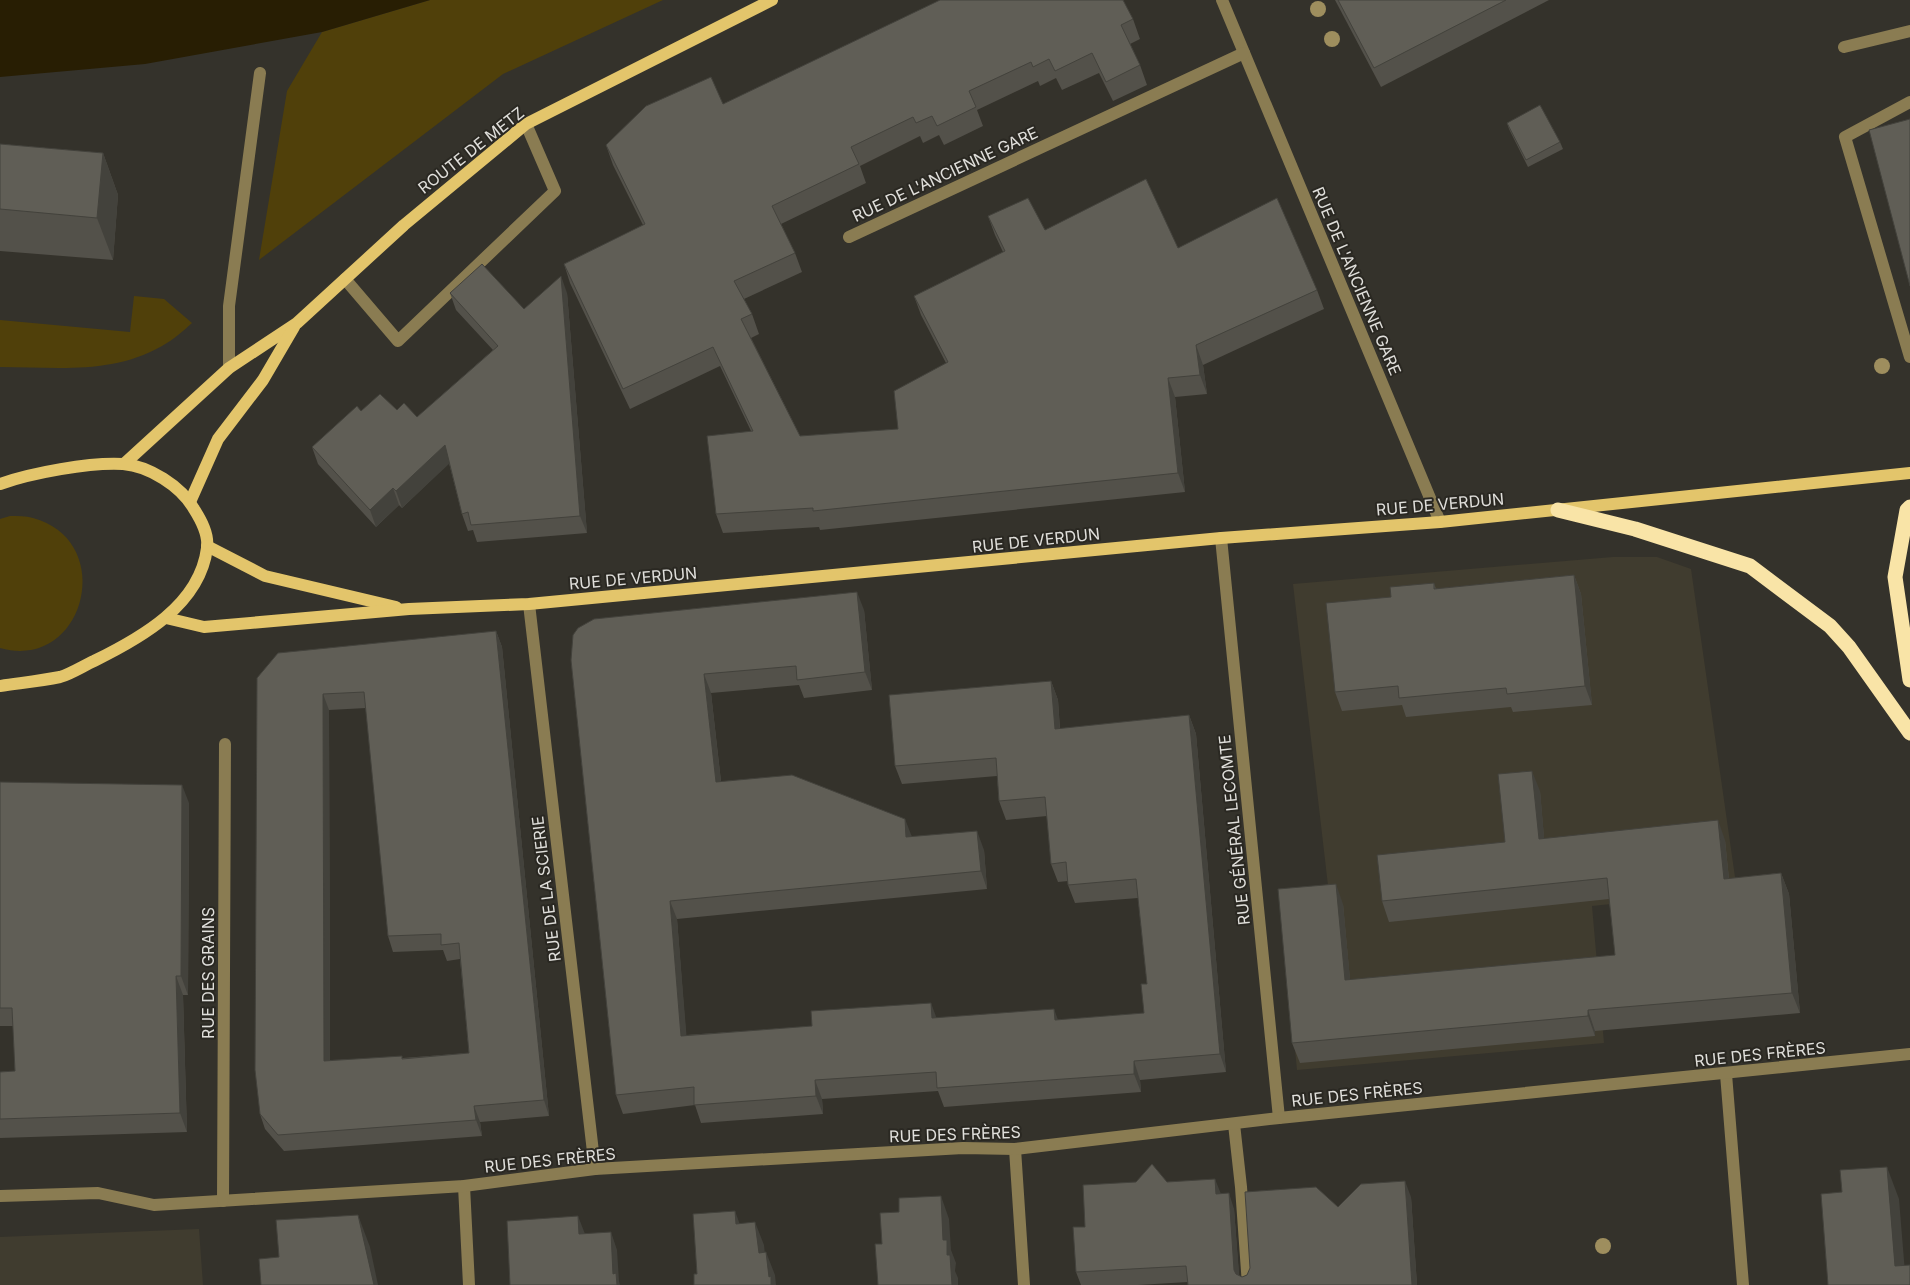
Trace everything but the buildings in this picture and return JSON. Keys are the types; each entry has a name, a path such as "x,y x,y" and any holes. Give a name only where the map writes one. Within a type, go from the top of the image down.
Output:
{"highway":[{"path":"1910,507 1907,510 1895,577 1910,680"},
{"path":"1558,510 1634,529 1750,566 1830,626 1849,647 1910,733"}],"main road":[{"name":"ROUTE DE METZ","path":"124,464 229,368 297,322 404,225 526,124 772,0"},
{"name":"ROUTE DE METZ","path":"190,502 218,439 262,380 297,322"},
{"path":"0,484 81,467 124,464 162,477 190,502 204,525 207,546 200,573 186,596 166,618 133,640 62,676 0,686"},
{"name":"RUE DE VERDUN","path":"166,618 204,627 409,609 529,604 1221,538 1440,522 1910,473"},
{"path":"207,546 265,576 409,609"}],"street":[{"name":"RUE DE L'ANCIENNE GARE","path":"1222,0 1440,522"},
{"path":"1844,47 1910,31"},
{"name":"RUE DE L'ANCIENNE GARE","path":"849,237 1244,53"},
{"path":"229,368 229,306 260,72"},
{"path":"1910,102 1845,137 1910,357"},
{"path":"345,279 398,340 555,191 526,124"},
{"name":"RUE GÉNÉRAL LECOMTE","path":"1221,538 1279,1118"},
{"name":"RUE DE LA SCIERIE","path":"529,604 595,1169"},
{"name":"RUE DES GRAINS","path":"223,1201 225,744"},
{"name":"RUE DES FRÈRES","path":"0,1196 98,1193 154,1204 223,1201 464,1186 595,1169 963,1148 1015,1149 1279,1118 1910,1054"},
{"path":"1726,1074 1743,1285"},
{"path":"1234,1124 1241,1187 1248,1285"},
{"path":"1015,1149 1024,1285"},
{"path":"464,1186 469,1285"}],"shaded area":[{"path":"0,0 430,0 322,32 145,64 0,77"},
{"path":"430,0 663,0 503,74 259,260 287,91 322,32"},
{"path":"134,296 164,299 192,323 162,346 123,362 62,368 0,367 0,320 130,332"},
{"path":"10,516 33,518 59,531 76,551 82,576 80,601 70,623 53,641 29,650 0,648 0,519"},
{"path":"1613,557 1657,557 1691,569 1737,891 1592,906 1604,1043 1297,1070 1281,906 1329,894 1293,584"},
{"path":"199,1229 203,1285 0,1285 0,1237"}]}
